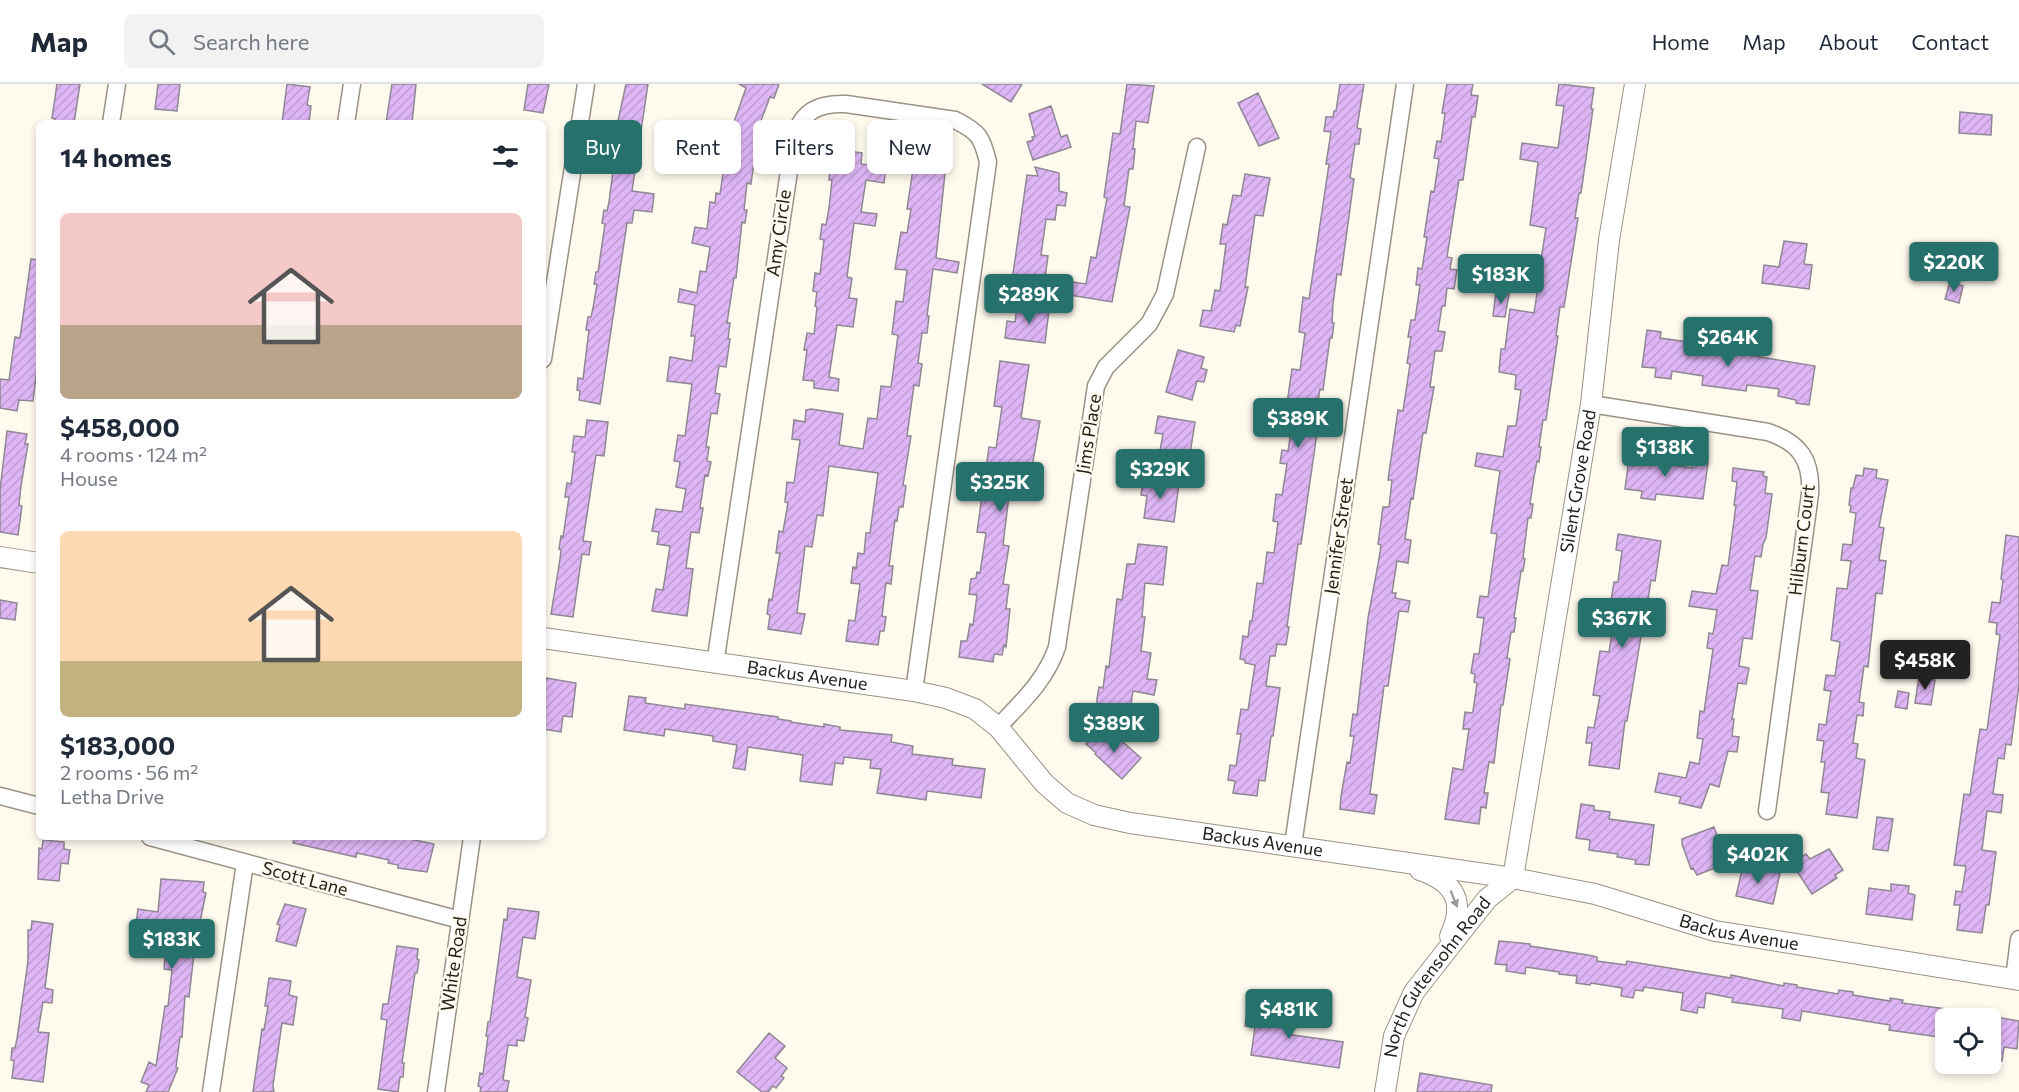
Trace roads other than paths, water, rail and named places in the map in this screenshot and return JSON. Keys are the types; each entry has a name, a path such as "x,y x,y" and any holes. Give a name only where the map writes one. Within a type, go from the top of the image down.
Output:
{"street":[{"path":"111,120 117,84"},
{"path":"346,120 352,84"},
{"path":"546,340 586,84"},
{"name":"Jennifer Street","path":"1293,845 1405,84"},
{"name":"Silent Grove Road","path":"1513,878 1591,404 1609,240 1635,84"},
{"name":"Amy Circle","path":"715,664 794,138 798,124 806,115 819,107 846,104 955,120 969,128 983,141 988,162 914,691"},
{"name":"Jims Place","path":"998,727 1031,692 1052,663 1057,647 1096,386 1106,367 1149,324 1159,308 1169,277 1197,147"},
{"name":"Hilburn Court","path":"1591,404 1768,432 1784,438 1799,450 1807,464 1811,478 1810,494 1767,811"},
{"path":"0,557 36,563"},
{"name":"Backus Avenue","path":"546,638 914,691 946,698 975,709 998,727 1044,783 1067,803 1094,815 1130,823 1513,878 1595,894 1715,931 2016,980"},
{"path":"0,796 36,805"},
{"name":"Scott Lane","path":"161,840 460,920"},
{"name":"White Road","path":"436,1092 472,840"},
{"path":"1389,860 1431,873 1445,883 1454,895 1458,906 1458,920 1438,960"},
{"path":"211,1092 245,863"},
{"name":"North Gutensohn Road","path":"1385,1092 1394,1036 1414,992 1486,899 1513,878"},
{"path":"2016,980 2019,939"}]}
